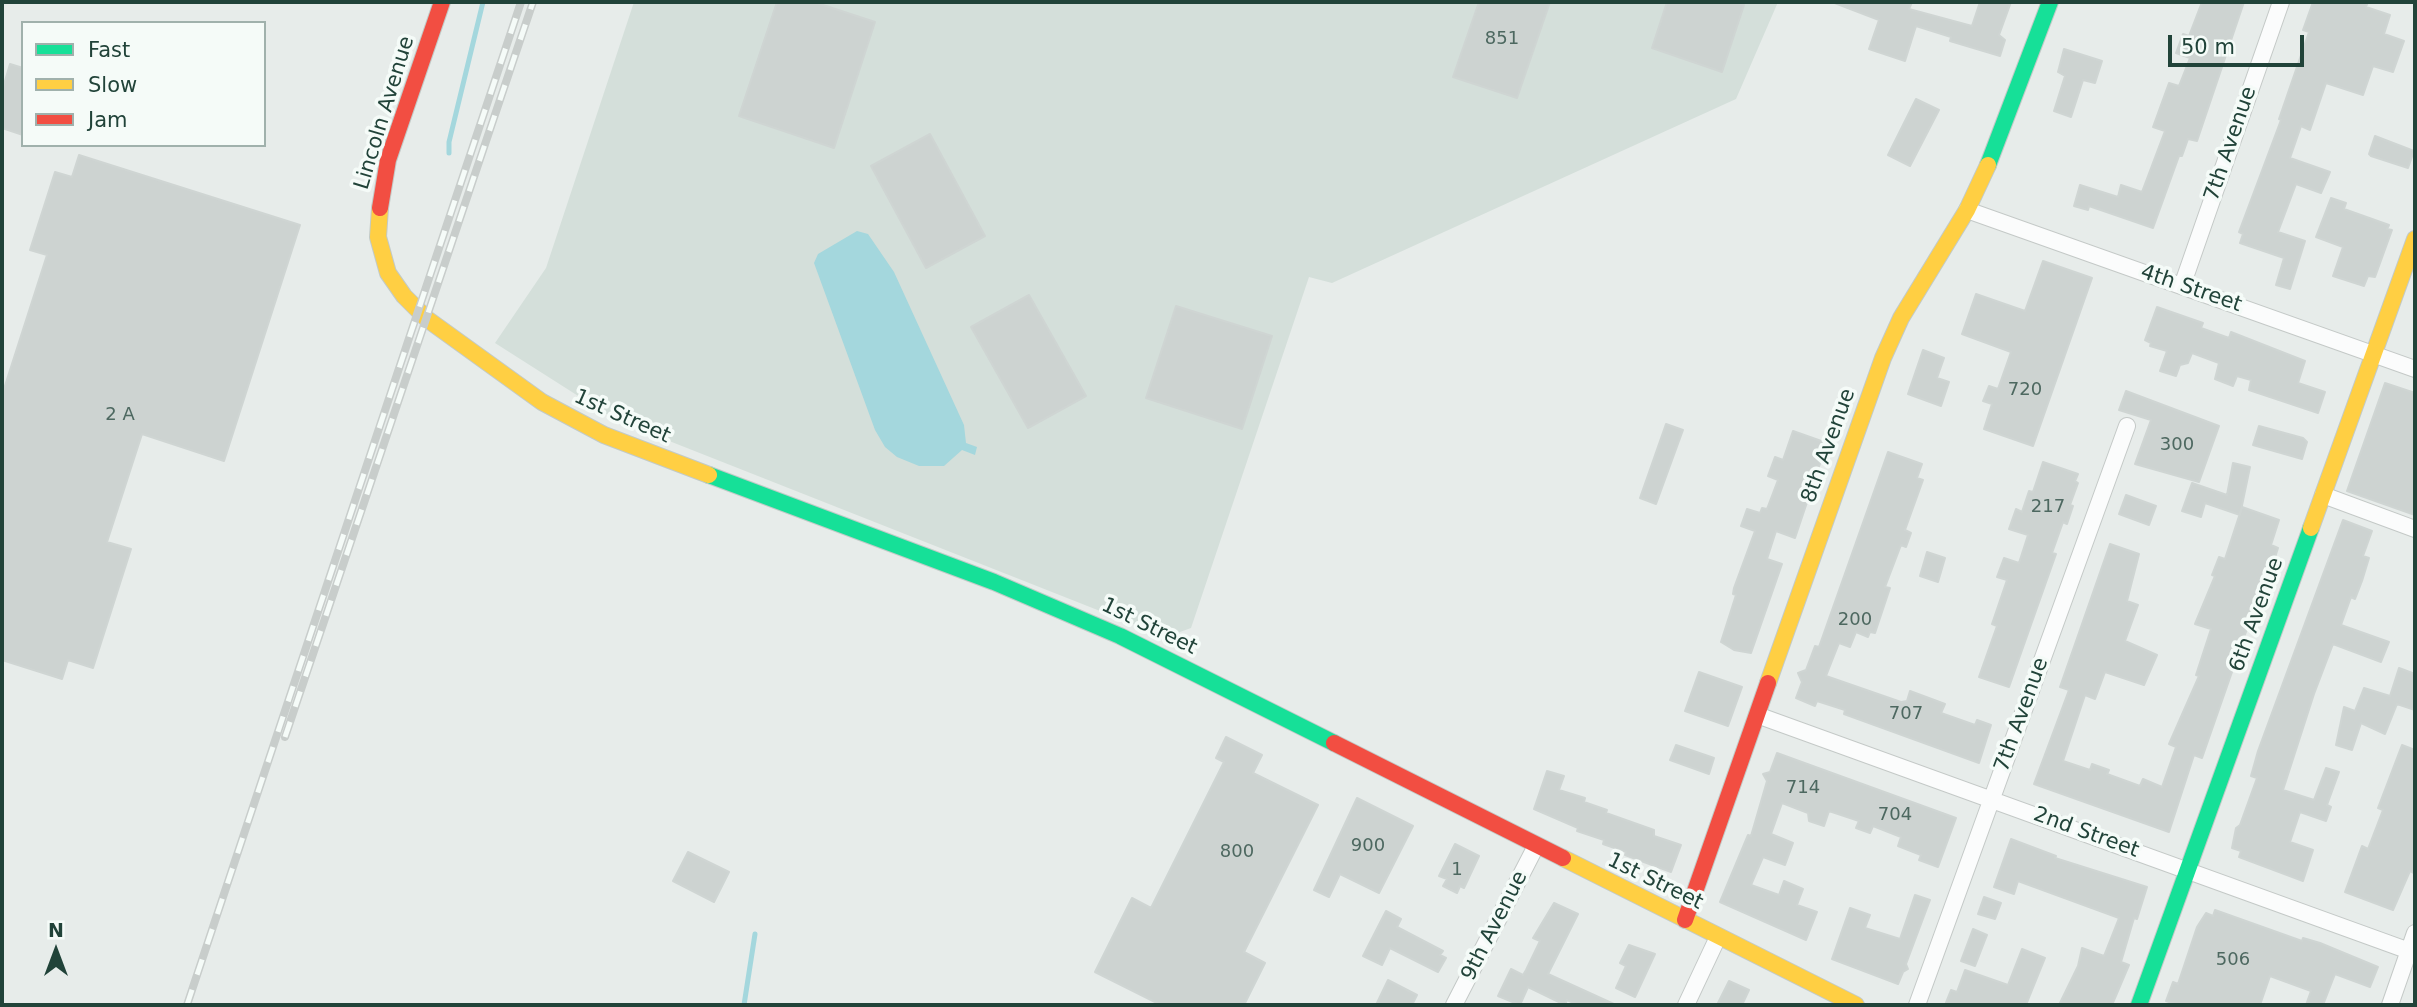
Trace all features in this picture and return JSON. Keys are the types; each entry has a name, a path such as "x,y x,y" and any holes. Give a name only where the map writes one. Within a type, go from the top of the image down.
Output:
{"street":[{"name":"Lincoln Avenue","path":"418,310 392,282 385,266 378,237 378,208 388,160 442,2"},
{"name":"8th Avenue","path":"1685,920 1883,358 1912,298 1967,210 2007,123 2050,2"},
{"name":"7th Avenue","path":"2182,286 2281,2"},
{"name":"4th Street","path":"1967,210 2415,369"},
{"name":"6th Avenue","path":"2139,1005 2415,239"},
{"name":"1st Street","path":"418,310 516,385 604,435 1066,611 1188,669 1856,1005"},
{"name":"7th Avenue","path":"1917,1005 2127,426"},
{"path":"2322,495 2415,529"},
{"name":"2nd Street","path":"1757,715 2412,951"},
{"name":"9th Avenue","path":"1454,1005 1536,846"},
{"path":"2390,1005 2412,951 2415,933"},
{"path":"1686,1005 1718,937"}],"shaded area":[{"path":"634,2 1778,2 1736,99 1332,283 1309,277 1191,628 1166,637 616,420 495,343 546,268"}],"water":[{"path":"857,231 868,234 894,272 964,425 966,443 977,447 975,455 962,450 944,466 919,466 897,457 885,447 875,430 814,263 818,254"}],"building":[{"path":"777,2 814,2 875,22 834,148 739,116"},
{"path":"1479,2 1550,2 1517,98 1453,77"},
{"path":"1667,2 1734,2 1744,5 1722,72 1652,48"},
{"path":"1832,2 1912,2 1909,9 1972,26 1980,2 2011,2 1999,35 2005,40 2000,56 1950,41 1951,37 1916,26 1905,61 1869,49 1879,20"},
{"path":"2202,2 2244,2 2197,141 2188,139 2182,156 2179,156 2153,228 2089,206 2088,210 2074,206 2080,185 2118,197 2121,185 2142,192 2165,131 2153,127 2169,83 2179,86 2190,58 2176,53 2183,34 2189,36"},
{"path":"2313,2 2368,2 2366,7 2390,15 2384,34 2404,41 2393,72 2373,66 2363,95 2326,83 2310,130 2301,126 2290,158 2330,172 2321,193 2296,184 2278,232 2305,241 2290,289 2276,285 2284,258 2240,243 2243,234 2239,232 2281,120 2279,119 2309,32 2303,30"},
{"path":"2064,49 2102,61 2095,83 2083,80 2071,117 2054,111 2065,76 2058,72"},
{"path":"10,64 21,67 21,134 2,128 2,91"},
{"path":"1916,99 1939,110 1910,166 1888,155"},
{"path":"930,134 985,236 926,268 871,166"},
{"path":"2375,136 2414,151 2408,168 2371,156 2369,154"},
{"path":"79,155 300,225 224,461 142,434 107,542 131,549 93,668 68,660 62,679 2,660 2,395 47,255 30,250 55,172 72,177"},
{"path":"2331,198 2346,203 2344,209 2389,225 2387,229 2392,230 2375,277 2368,276 2364,286 2333,276 2343,247 2316,237"},
{"path":"2043,261 2092,278 2033,446 1984,429 1992,404 1983,401 1989,386 1998,389 2011,352 1962,334 1976,294 2025,311"},
{"path":"1029,295 1086,396 1028,428 971,327"},
{"path":"1176,306 1272,336 1242,429 1146,398"},
{"path":"2157,307 2203,323 2201,328 2229,338 2231,332 2305,361 2298,383 2325,392 2318,413 2249,390 2251,380 2237,376 2233,386 2215,379 2219,363 2192,353 2188,363 2180,365 2176,376 2160,371 2167,351 2150,346 2151,343 2145,340"},
{"path":"1923,350 1944,358 1937,378 1949,382 1941,406 1908,394"},
{"path":"2385,383 2415,393 2415,515 2347,491"},
{"path":"2126,391 2219,426 2199,482 2135,464 2151,420 2119,410"},
{"path":"1666,424 1683,430 1656,504 1640,498"},
{"path":"2259,426 2303,438 2307,442 2302,459 2253,445"},
{"path":"1793,431 1827,443 1795,538 1776,531 1767,559 1782,564 1751,653 1734,650 1721,642 1736,595 1733,594 1734,588 1755,531 1741,526 1747,509 1760,513 1762,508 1767,509 1778,480 1768,476 1775,457 1783,460"},
{"path":"1888,452 1922,464 1917,478 1923,480 1905,530 1911,533 1906,547 1901,545 1885,587 1890,588 1875,633 1870,632 1868,637 1856,632 1850,647 1839,643 1826,676 1901,702 1907,701 1910,691 1945,704 1941,713 1975,725 1977,720 1991,725 1979,763 1844,714 1845,710 1817,701 1815,706 1796,698 1802,682 1798,673 1806,670 1815,646 1819,647"},
{"path":"2043,462 2078,474 2075,481 2078,483 2067,524 2063,522 2052,553 2056,554 2009,687 1979,677 1997,626 1992,624 2007,580 1997,577 2004,558 2019,563 2028,535 2009,529 2016,509 2022,512 2029,491 2033,492"},
{"path":"2233,463 2250,467 2240,515 2205,503 2201,517 2182,511 2192,483 2227,495"},
{"path":"2126,495 2156,506 2149,525 2119,514"},
{"path":"2242,507 2279,520 2271,545 2278,548 2272,567 2269,566 2202,758 2194,755 2169,832 2034,784 2069,690 2060,687 2110,544 2139,554 2127,601 2138,605 2125,641 2157,655 2144,685 2105,672 2095,699 2085,695 2063,761 2090,770 2092,764 2109,770 2107,774 2140,786 2143,779 2162,787 2176,747 2169,744 2199,676 2196,675 2211,629 2195,624 2215,576 2212,575 2219,557 2225,559"},
{"path":"2343,520 2372,531 2363,556 2369,558 2362,581 2355,599 2351,597 2341,625 2389,642 2381,662 2333,644 2314,694 2283,790 2314,800 2326,768 2339,772 2327,805 2331,807 2326,821 2300,812 2290,842 2313,850 2303,881 2239,857 2241,851 2232,848 2236,828 2240,825 2257,778 2251,776 2258,751"},
{"path":"1927,552 1945,558 1938,582 1920,576"},
{"path":"2399,668 2415,674 2415,710 2397,704 2385,734 2361,723 2352,750 2336,745 2344,707 2355,711 2364,688 2390,696"},
{"path":"1699,672 1742,687 1728,726 1685,711"},
{"path":"1226,737 1262,755 1253,773 1318,805 1244,952 1265,963 1244,1005 1161,1005 1095,972 1132,898 1151,908 1224,762 1216,758"},
{"path":"1676,745 1714,758 1709,774 1670,760"},
{"path":"2402,745 2415,750 2415,874 2410,871 2393,910 2345,892 2362,846 2368,849 2383,810 2378,808"},
{"path":"1777,753 1956,818 1938,867 1919,860 1921,855 1898,846 1901,837 1873,826 1870,833 1856,828 1859,821 1829,811 1824,826 1809,821 1808,813 1782,803 1771,834 1793,843 1785,865 1763,857 1751,885 1779,895 1784,881 1803,889 1797,905 1817,912 1806,940 1720,902 1748,835 1751,836 1767,781 1763,774 1770,772"},
{"path":"1547,771 1564,776 1559,790 1585,798 1584,802 1607,810 1606,813 1654,830 1654,836 1681,845 1671,872 1625,855 1626,852 1603,844 1604,840 1577,831 1578,828 1534,809"},
{"path":"1357,798 1413,826 1379,893 1340,874 1329,897 1314,890"},
{"path":"2011,839 2056,856 2055,858 2147,887 2137,919 2134,918 2121,962 2129,965 2112,1005 2059,1005 2078,966 2082,948 2104,956 2119,918 2018,881 2014,894 1994,887"},
{"path":"1455,844 1479,856 1464,888 1460,886 1457,893 1443,886 1447,879 1439,876"},
{"path":"688,852 729,872 714,902 673,881"},
{"path":"1915,895 1930,900 1906,964 1908,969 1903,972 1898,984 1832,959 1850,908 1870,915 1865,928 1900,939"},
{"path":"1984,897 2001,903 1995,919 1978,914"},
{"path":"1554,903 1578,914 1548,974 1616,1005 1578,1005 1567,1000 1565,1005 1528,987 1520,1005 1498,996 1511,969 1523,975 1540,941 1533,938"},
{"path":"2215,910 2302,941 2303,938 2320,943 2378,967 2370,987 2335,974 2323,1005 2306,1005 2311,991 2270,976 2260,1005 2178,1005 2166,1001 2173,982 2178,984 2197,927 2206,913 2213,916"},
{"path":"1386,911 1401,919 1397,927 1443,951 1440,955 1446,958 1438,972 1390,948 1382,965 1363,956"},
{"path":"1973,929 1987,935 1975,966 1961,961"},
{"path":"1629,945 1655,954 1635,997 1616,988 1626,966 1620,963"},
{"path":"2022,949 2045,958 2026,1005 1945,1005 1951,990 1957,992 1965,970 2008,985"},
{"path":"1388,980 1417,995 1412,1005 1376,1005"},
{"path":"1729,981 1749,990 1742,1005 1717,1005"}],"waterway":[{"path":"449,153 449,142 483,2"},
{"path":"744,1005 755,934"}],"railway":[{"path":"187,1005 521,2"},
{"path":"285,737 533,2"}],"traffic: fast":[{"path":"1988,165 2050,2"},
{"path":"709,475 994,582 1120,636 1334,743"},
{"path":"2139,1005 2311,528"}],"traffic: slow":[{"path":"1768,683 1883,358 1901,318 1967,210 1988,165"},
{"path":"380,208 378,237 388,273 404,296 427,319 542,402 604,435 709,475"},
{"path":"2311,528 2415,239"},
{"path":"1563,858 1856,1005"}],"traffic: jam":[{"path":"380,208 388,160 442,2"},
{"path":"1685,920 1768,683"},
{"path":"1334,743 1563,858"}]}
